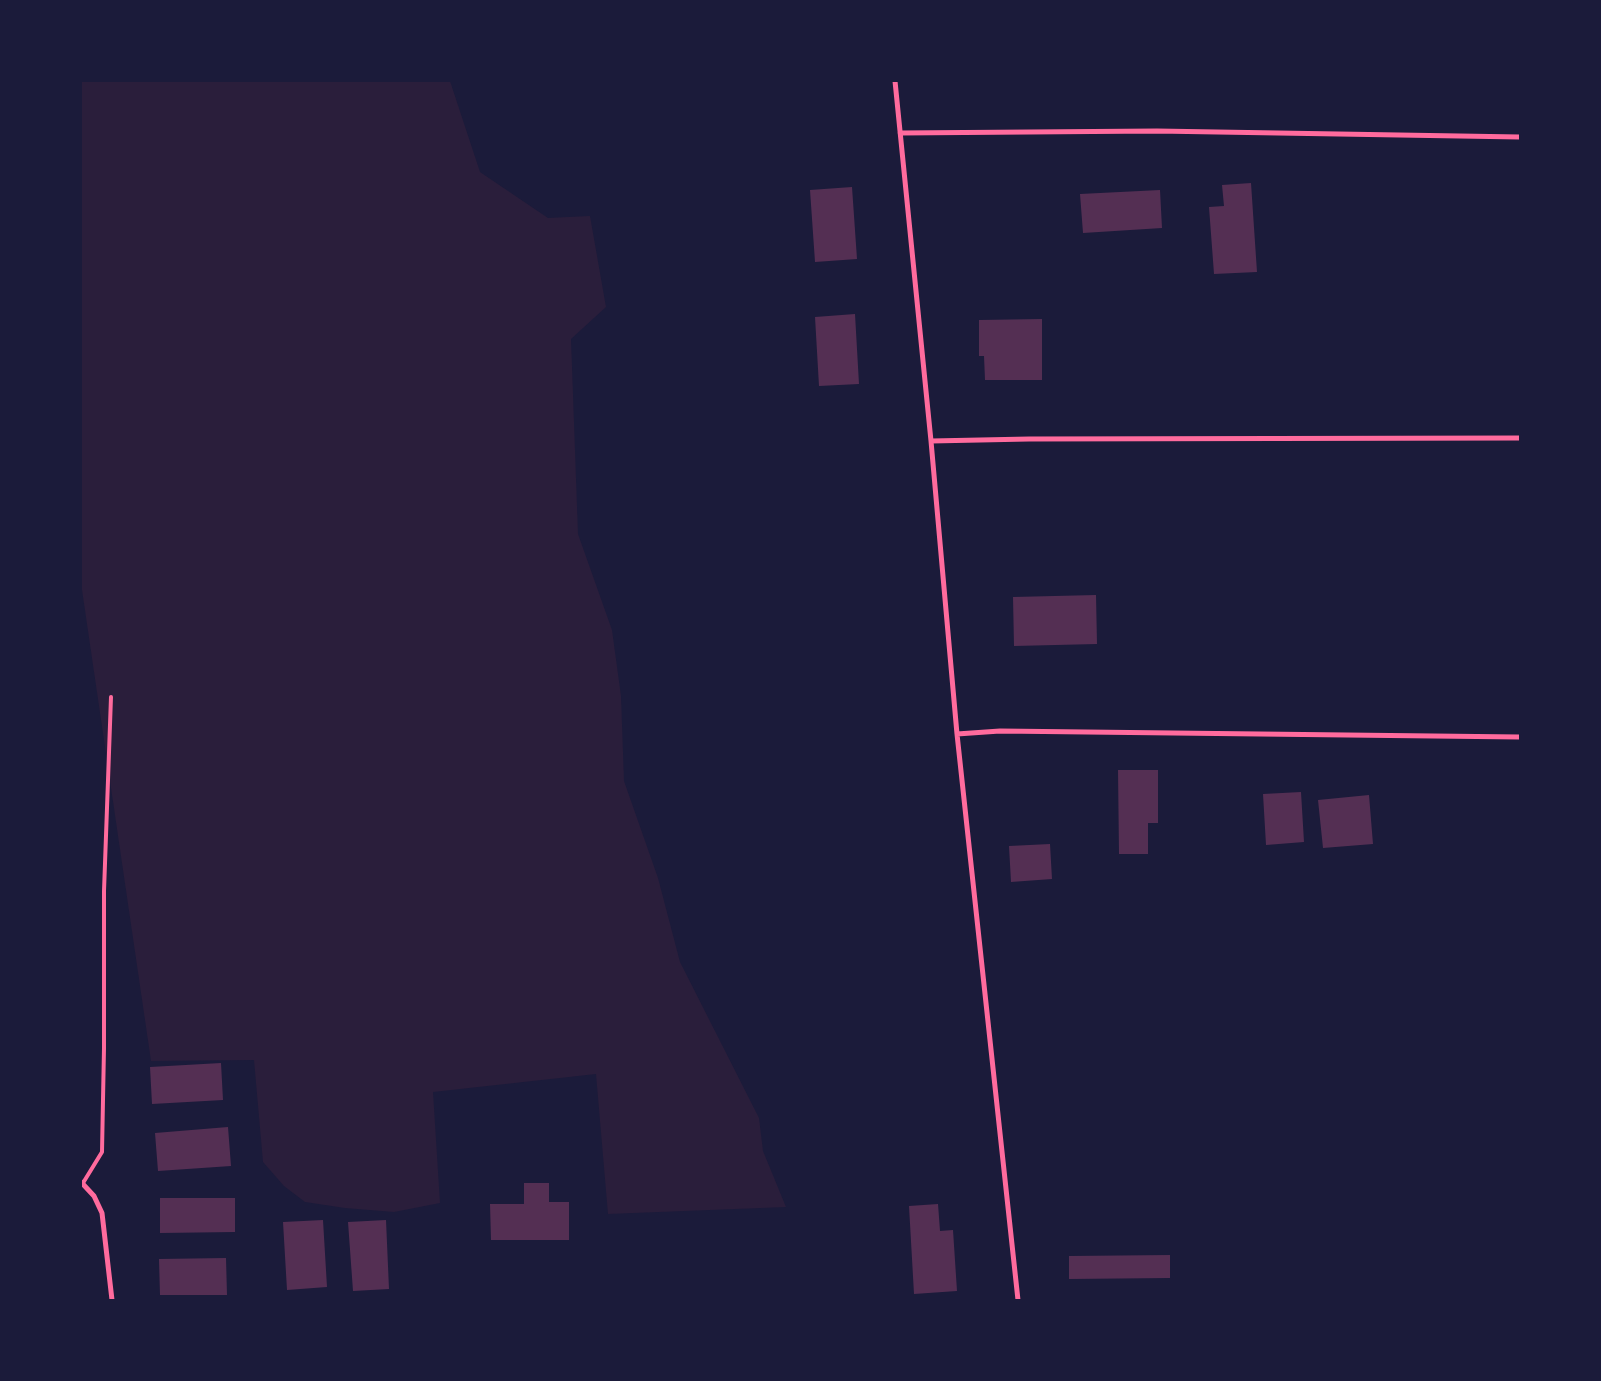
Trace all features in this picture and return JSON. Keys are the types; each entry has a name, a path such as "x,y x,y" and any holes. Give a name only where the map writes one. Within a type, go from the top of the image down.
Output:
{"street":[{"path":"894,81 931,441 957,734 1018,1300"},
{"path":"900,133 1157,130 1520,137"},
{"path":"931,441 1029,439 1520,438"},
{"path":"957,734 1000,731 1520,737"},
{"path":"82,1183 94,1196 102,1213 112,1300"}],"lane":[{"path":"82,1183 102,1152 104,891 111,697"}],"shaded area":[{"path":"81,81 450,81 480,172 548,218 590,216 606,307 571,339 578,534 612,630 621,696 624,781 658,878 680,962 759,1118 763,1151 786,1207 608,1214 596,1074 433,1092 440,1203 394,1212 305,1202 284,1186 263,1162 254,1060 151,1061 81,583"}],"building":[{"path":"1251,183 1257,272 1214,274 1209,207 1224,206 1222,185"},
{"path":"852,187 857,259 815,262 810,190"},
{"path":"1160,190 1162,228 1083,233 1080,194"},
{"path":"855,314 859,384 819,386 815,317"},
{"path":"1042,319 1042,380 985,380 984,356 979,356 979,320"},
{"path":"1096,595 1097,644 1014,646 1013,597"},
{"path":"1118,770 1158,770 1158,823 1148,823 1148,854 1119,854"},
{"path":"1301,792 1304,842 1266,845 1263,794"},
{"path":"1369,795 1373,844 1323,848 1318,800"},
{"path":"1050,844 1052,879 1011,882 1009,846"},
{"path":"221,1063 223,1100 152,1104 150,1067"},
{"path":"228,1127 231,1166 158,1171 155,1133"},
{"path":"524,1183 549,1183 549,1202 569,1202 569,1240 491,1240 490,1204 524,1204"},
{"path":"160,1198 235,1198 235,1232 160,1233"},
{"path":"938,1204 940,1231 953,1230 957,1291 914,1294 909,1206"},
{"path":"323,1220 327,1287 287,1290 283,1222"},
{"path":"386,1220 389,1289 353,1291 348,1222"},
{"path":"1170,1255 1170,1278 1069,1279 1069,1256"},
{"path":"226,1258 227,1295 160,1295 159,1259"}]}
